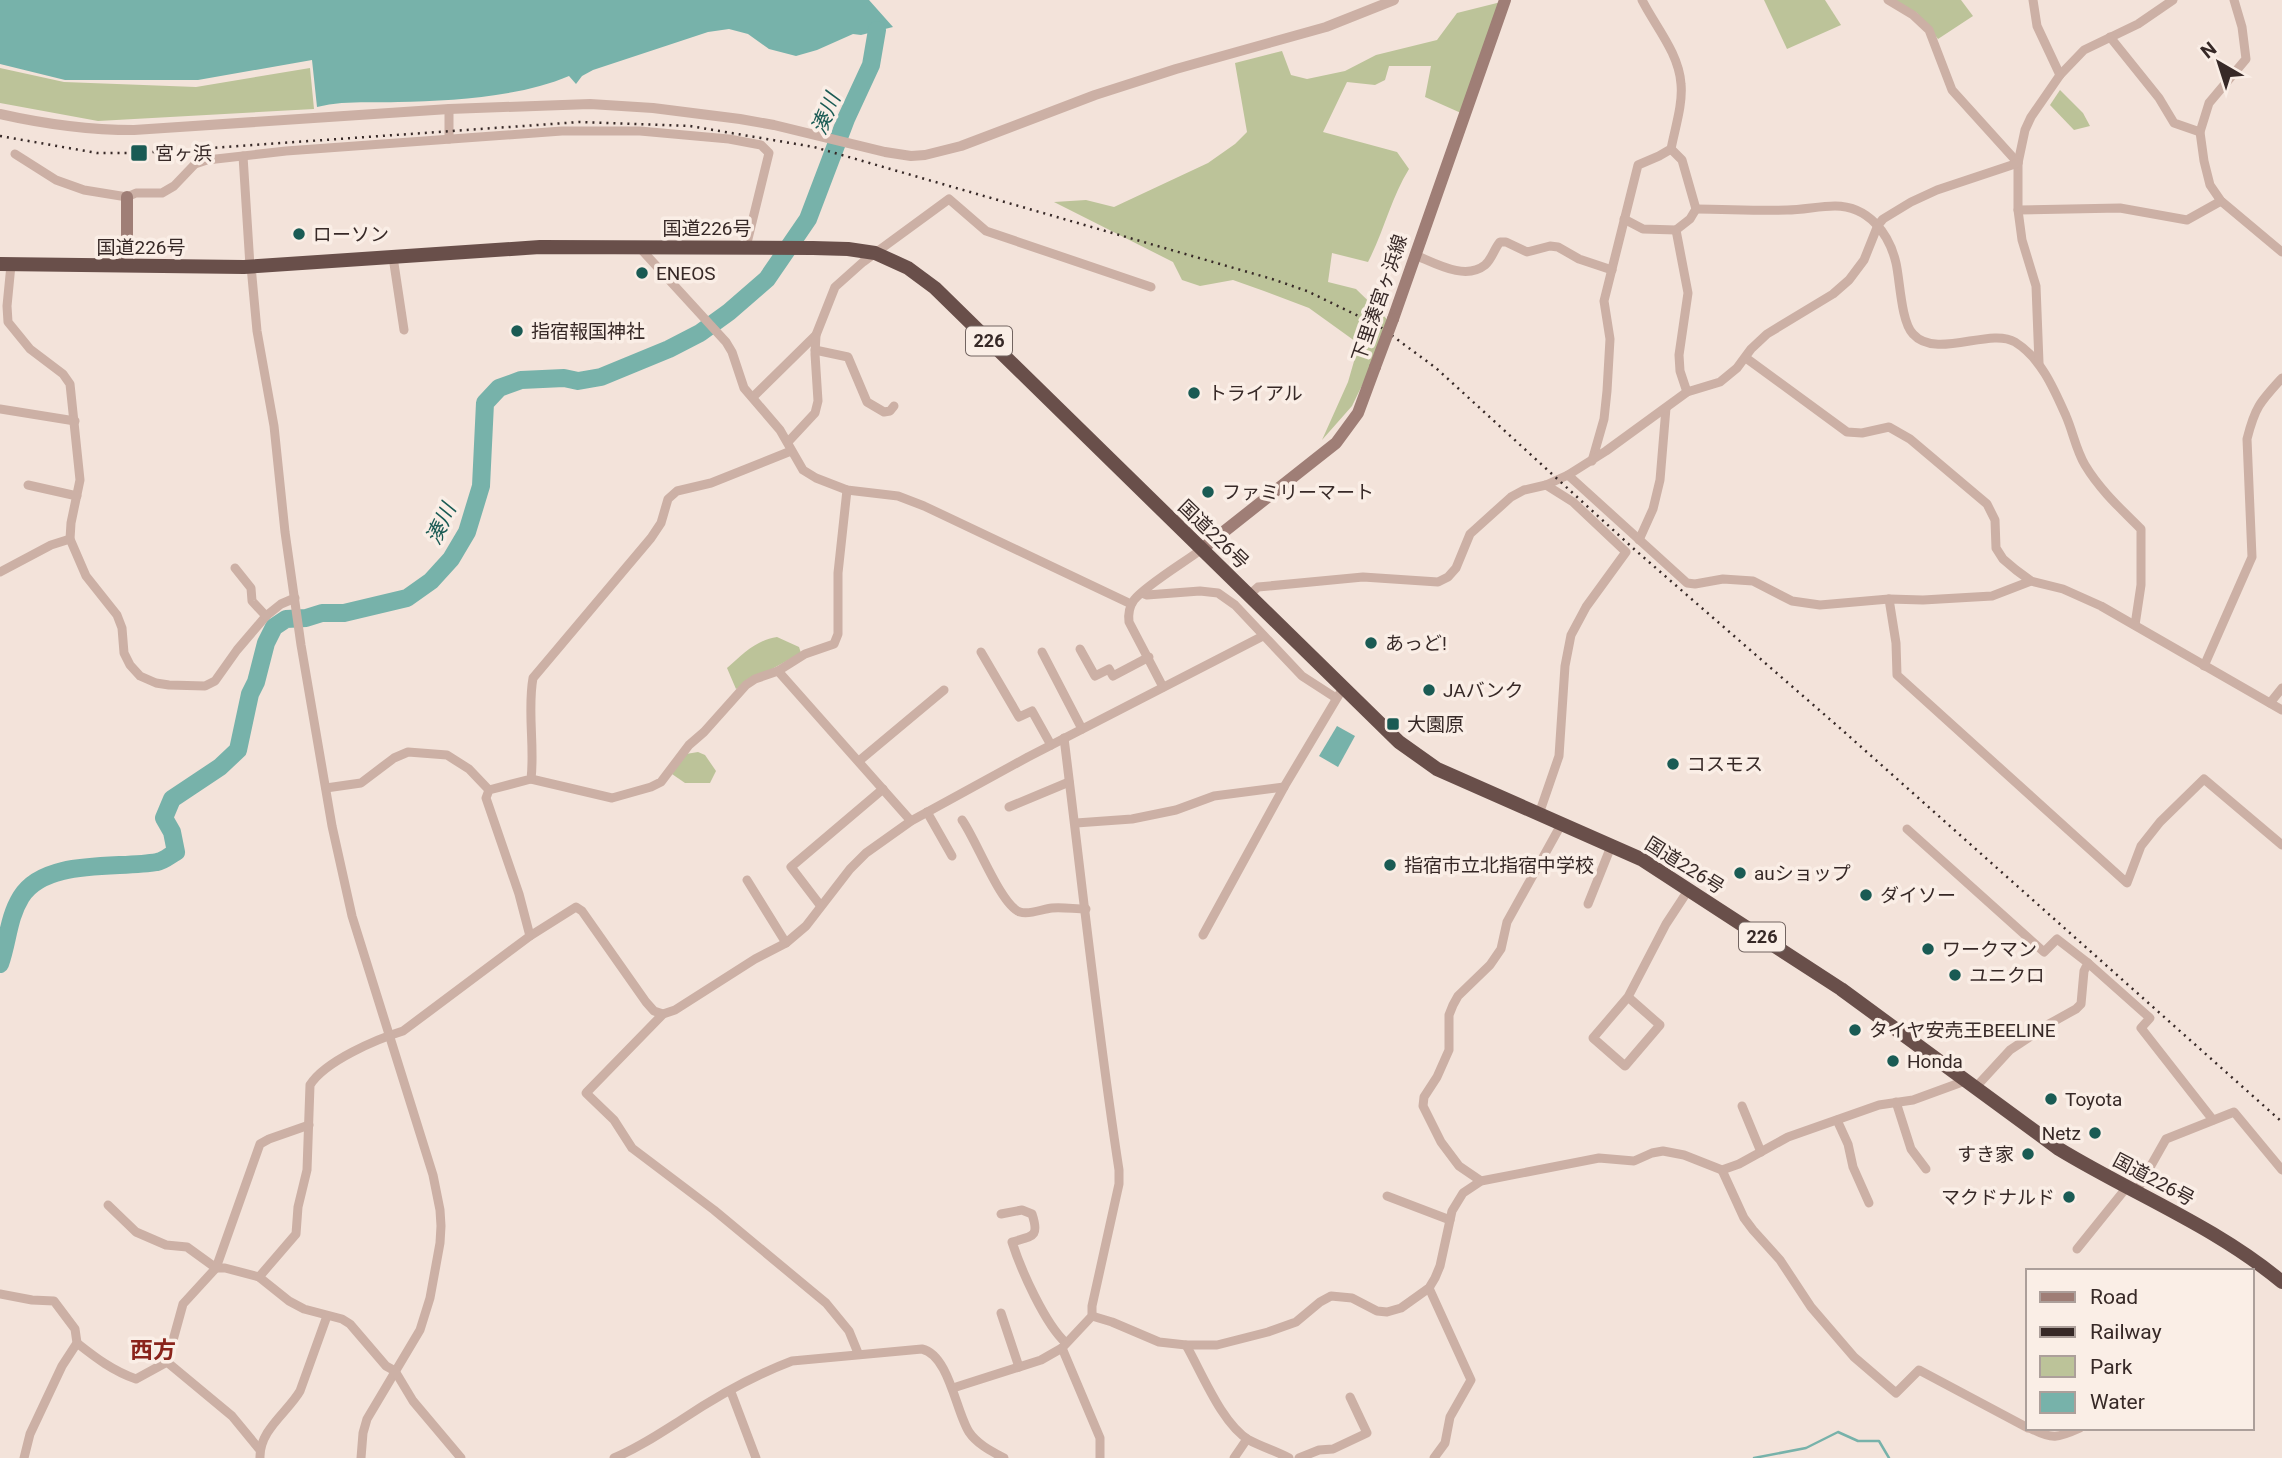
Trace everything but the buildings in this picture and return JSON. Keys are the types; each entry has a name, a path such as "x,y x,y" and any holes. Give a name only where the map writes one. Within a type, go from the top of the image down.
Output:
{"highway":[{"name":"国道226号","path":"6,265 251,266 527,248 773,247 848,249 875,253 908,268 935,288 1248,595 1339,693 1399,742 1437,769 1641,859 1840,989 2059,1149 2188,1219 2238,1249 2282,1282"}],"main road":[{"name":"下里湊宮ヶ浜線","path":"1202,549 1336,443 1358,413 1505,0"},
{"path":"127,197 127,266"}],"street":[{"path":"0,114 45,124 121,130 449,109 590,104 653,108 740,119 911,156 944,152 1095,95 1326,27 1394,0"},
{"path":"1642,0 1666,41 1681,81 1671,149"},
{"path":"1888,0 1913,15 1929,30 1952,90 2018,163"},
{"path":"2033,0 2037,26 2060,75"},
{"path":"2039,363 2036,286 2022,240 2018,209 2018,163 2025,130 2060,75 2084,50 2138,24 2173,0"},
{"path":"2234,0 2242,27 2246,59 2209,103 2200,132 2210,185 2221,201 2282,252"},
{"path":"2109,37 2158,98 2174,123 2200,132"},
{"path":"449,109 449,139"},
{"path":"15,154 56,180 84,190 127,197 136,193 162,193 174,186 195,164 243,156 562,131 639,131 729,139 761,145 768,153 746,247"},
{"path":"1624,219 1643,229 1675,230 1690,219 1696,209 1682,160 1671,149"},
{"path":"1591,461 1604,419 1609,339 1604,301 1624,219 1638,165 1671,149"},
{"path":"243,156 257,331 274,426 295,602 341,872 388,1035 433,1175 440,1210 441,1226 436,1267 420,1330 367,1419 361,1458"},
{"path":"1248,595 1258,587 1363,578 1438,582 1448,577 1456,568 1469,534 1511,496 1568,475 1687,392 1720,382 1730,376 1766,334 1833,294 1849,280 1864,260 1883,219 1920,198 1962,180 2018,163"},
{"path":"531,779 533,678 651,538 661,523 668,499 677,491 711,483 790,446 815,413 818,401 816,335 835,287 875,253 949,199 986,231 1151,287"},
{"path":"2018,209 2120,208 2187,220 2221,201"},
{"path":"1696,209 1787,210 1833,206 1855,210 1878,225 1891,243 1907,326 1916,337 1922,341 1955,345 1989,338 2007,338 2039,363 2066,415 2084,463 2109,497 2141,529 2141,585 2135,625"},
{"path":"1675,230 1688,293 1679,355 1680,371 1687,392"},
{"path":"1415,255 1458,271 1469,272 1484,266 1497,245 1506,242 1527,252 1550,246 1558,247 1579,259 1612,270"},
{"path":"639,247 726,342 744,388 790,446 803,470 847,490 898,496 924,506 1131,604"},
{"path":"393,257 404,330"},
{"path":"6,265 8,322 30,349 68,379 70,384 80,480 70,539 86,576 117,615 122,628 124,653 130,664 141,676 156,683 205,686 215,681 266,616 281,604 295,602"},
{"path":"752,397 816,335"},
{"path":"815,350 848,357 867,402 884,412 890,411 894,406"},
{"path":"1745,358 1847,432 1862,433 1889,427 1910,439 1987,504 1995,520 1996,548 1999,555 2031,581 2063,589 2135,625 2282,710"},
{"path":"2204,666 2252,556 2247,439 2250,425 2257,406 2282,378"},
{"path":"1639,540 1653,509 1660,480 1667,417 1665,408"},
{"path":"0,409 75,421"},
{"path":"1568,475 1687,583 1723,579 1753,581 1785,598 1806,605 1992,596 2031,581"},
{"path":"28,485 77,496"},
{"path":"1539,814 1559,756 1565,666 1571,635 1586,607 1626,552 1573,502 1546,485"},
{"path":"489,790 531,779 612,798 651,787 661,782 689,745 746,685 778,671 805,654 834,644 838,634 838,573 847,490"},
{"path":"0,572 51,545 70,539"},
{"path":"1163,687 1129,622 1131,604 1202,549"},
{"path":"235,568 251,588 252,601 266,616"},
{"path":"1142,593 1218,593 1235,605 1302,676 1339,693 1203,935"},
{"path":"1889,600 1896,643 1897,674 2127,883 2141,846 2160,822 2204,779 2282,845"},
{"path":"858,1353 849,1331 808,1286 632,1148 614,1120 586,1093 663,1014 675,1010 786,943 806,926 820,905 866,853 911,821 1064,738 1264,636"},
{"path":"1080,649 1095,676 1109,669 1113,676 1149,657"},
{"path":"981,652 1020,717 1032,711 1051,745"},
{"path":"1042,652 1082,729"},
{"path":"778,671 911,821"},
{"path":"2270,703 2282,688"},
{"path":"859,761 944,690"},
{"path":"953,1388 1041,1360 1064,1345 1092,1316 1119,1184 1064,738"},
{"path":"326,788 361,783 394,758 408,752 446,755 469,769 489,790"},
{"path":"1009,807 1069,782"},
{"path":"1076,823 1132,819 1176,810 1214,796 1284,787"},
{"path":"820,905 791,867 883,789"},
{"path":"489,790 486,798 519,894 530,936"},
{"path":"928,812 952,856"},
{"path":"962,820 1013,909 1023,913 1053,908 1086,909"},
{"path":"1481,1181 1459,1166 1441,1142 1423,1106 1424,1097 1443,1067 1449,1050 1449,1015 1453,1005 1501,949 1507,922 1562,823"},
{"path":"1907,829 2044,952 2057,939 2150,1018 2141,1028 2213,1121"},
{"path":"1588,904 1612,844"},
{"path":"747,880 786,943"},
{"path":"1628,997 1660,1025 1625,1066 1593,1038 1628,997 1666,924 1689,889"},
{"path":"259,1277 296,1234 298,1207 306,1170 310,1085 326,1068 388,1035 403,1031 530,936 576,907 582,911 646,1002 654,1011 663,1014"},
{"path":"1092,1316 1159,1342 1217,1345 1296,1322 1331,1296 1352,1298 1377,1311 1388,1312 1401,1308 1429,1288 1440,1266 1452,1211 1463,1193 1481,1181 1599,1158 1634,1161 1663,1151 1684,1155 1722,1170 1739,1164 1775,1143 1879,1105 1913,1100 1970,1085 2010,1050 2076,1009 2081,1003 2084,971 2088,963"},
{"path":"1896,1102 1911,1149 1926,1169"},
{"path":"1742,1106 1762,1152"},
{"path":"2077,1248 2132,1190 2166,1139 2234,1112 2282,1170"},
{"path":"1837,1120 1869,1203"},
{"path":"77,1343 118,1373 136,1379 167,1362 183,1304 216,1269 260,1144 309,1125"},
{"path":"1722,1170 1744,1218 1780,1259 1811,1307 1875,1377 1896,1393 1919,1370 2026,1426"},
{"path":"1387,1196 1450,1220"},
{"path":"108,1205 136,1232 166,1245 187,1247 216,1269 225,1268 259,1277 289,1301 304,1309 350,1324 386,1366 395,1371 413,1401 461,1458"},
{"path":"1001,1214 1022,1210 1031,1214 1037,1228 1032,1236 1012,1242 1021,1269 1064,1345 1100,1438 1100,1458"},
{"path":"1429,1288 1471,1380 1450,1417 1445,1443 1434,1458"},
{"path":"0,1294 54,1301 75,1329 77,1343 62,1366 30,1434 24,1458"},
{"path":"1001,1313 1020,1367"},
{"path":"167,1362 232,1416 260,1454 275,1420 300,1391 327,1316"},
{"path":"1186,1345 1216,1402 1247,1439 1289,1458"},
{"path":"614,1458 792,1361 922,1349 932,1353 953,1388 970,1434 976,1441 1004,1458"},
{"path":"731,1392 756,1458"},
{"path":"1299,1458 1319,1450 1333,1449 1367,1433 1350,1397"},
{"path":"2034,1430 2052,1438 2062,1437 2076,1430"},
{"path":"1234,1458 1247,1439"}],"green space":[{"path":"1764,0 1825,0 1841,25 1787,49"},
{"path":"1894,0 1961,0 1973,16 1938,39 1917,13"},
{"path":"1501,2 1461,113 1425,97 1431,66 1389,66 1385,80 1375,85 1347,82 1323,132 1397,152 1409,169 1397,191 1368,262 1332,253 1328,282 1356,289 1392,324 1352,406 1322,440 1348,382 1359,344 1309,308 1264,291 1233,280 1200,286 1182,280 1173,262 1054,202 1086,200 1114,207 1208,163 1235,144 1247,132 1235,63 1282,51 1291,75 1307,79 1345,71 1376,55 1437,40 1457,13"},
{"path":"0,68 64,82 196,87 310,68 314,109 98,121 0,103"},
{"path":"2060,90 2083,113 2090,126 2074,130 2050,105"},
{"path":"777,637 799,647 801,653 736,689 727,668 756,644"},
{"path":"698,752 705,755 716,771 710,783 685,783 672,774 686,754"}],"water":[{"path":"0,0 869,0 893,27 861,35 853,34 796,56 769,49 748,34 729,29 708,32 593,70 582,76 576,84 569,76 529,89 463,99 347,103 317,107 312,60 198,80 65,80 0,64"},
{"path":"1337,726 1355,736 1338,767 1319,756"}],"waterway":[{"name":"湊川","path":"0,964 13,913 21,897 32,885 47,876 64,871 157,862 176,852 172,832 164,818 172,799 220,767 238,750 250,694 256,682 266,643 274,627 286,619 306,618 322,613 344,613 407,598 431,581 451,559 467,532 481,486 485,403 499,388 521,380 564,378 578,381 601,377 700,333 767,279 808,219 846,119 871,65 877,30"},
{"path":"1754,1458 1806,1448 1838,1432 1858,1441 1879,1441 1889,1458"}],"railway":[{"path":"0,136 97,153 139,153 580,122 690,126 814,147 1307,291 1379,326 1436,368 1634,549 1841,729 2282,1122"}],"place":[{"name":"宮ヶ浜","path":"139,153"},
{"name":"ローソン","path":"299,234"},
{"name":"ENEOS","path":"642,273"},
{"name":"指宿報国神社","path":"517,331"},
{"name":"トライアル","path":"1194,393"},
{"name":"ファミリーマート","path":"1208,492"},
{"name":"あっど!","path":"1371,643"},
{"name":"JAバンク","path":"1429,690"},
{"name":"大園原","path":"1393,724"},
{"name":"コスモス","path":"1673,764"},
{"name":"指宿市立北指宿中学校","path":"1390,865"},
{"name":"auショップ","path":"1740,873"},
{"name":"ダイソー","path":"1866,895"},
{"name":"ワークマン","path":"1928,949"},
{"name":"ユニクロ","path":"1955,975"},
{"name":"タイヤ安売王BEELINE","path":"1855,1030"},
{"name":"Honda","path":"1893,1061"},
{"name":"Toyota","path":"2051,1099"},
{"name":"Netz","path":"2095,1133"},
{"name":"すき家","path":"2028,1154"},
{"name":"マクドナルド","path":"2069,1197"}],"district":[{"name":"西方","path":"153,1350"}]}
